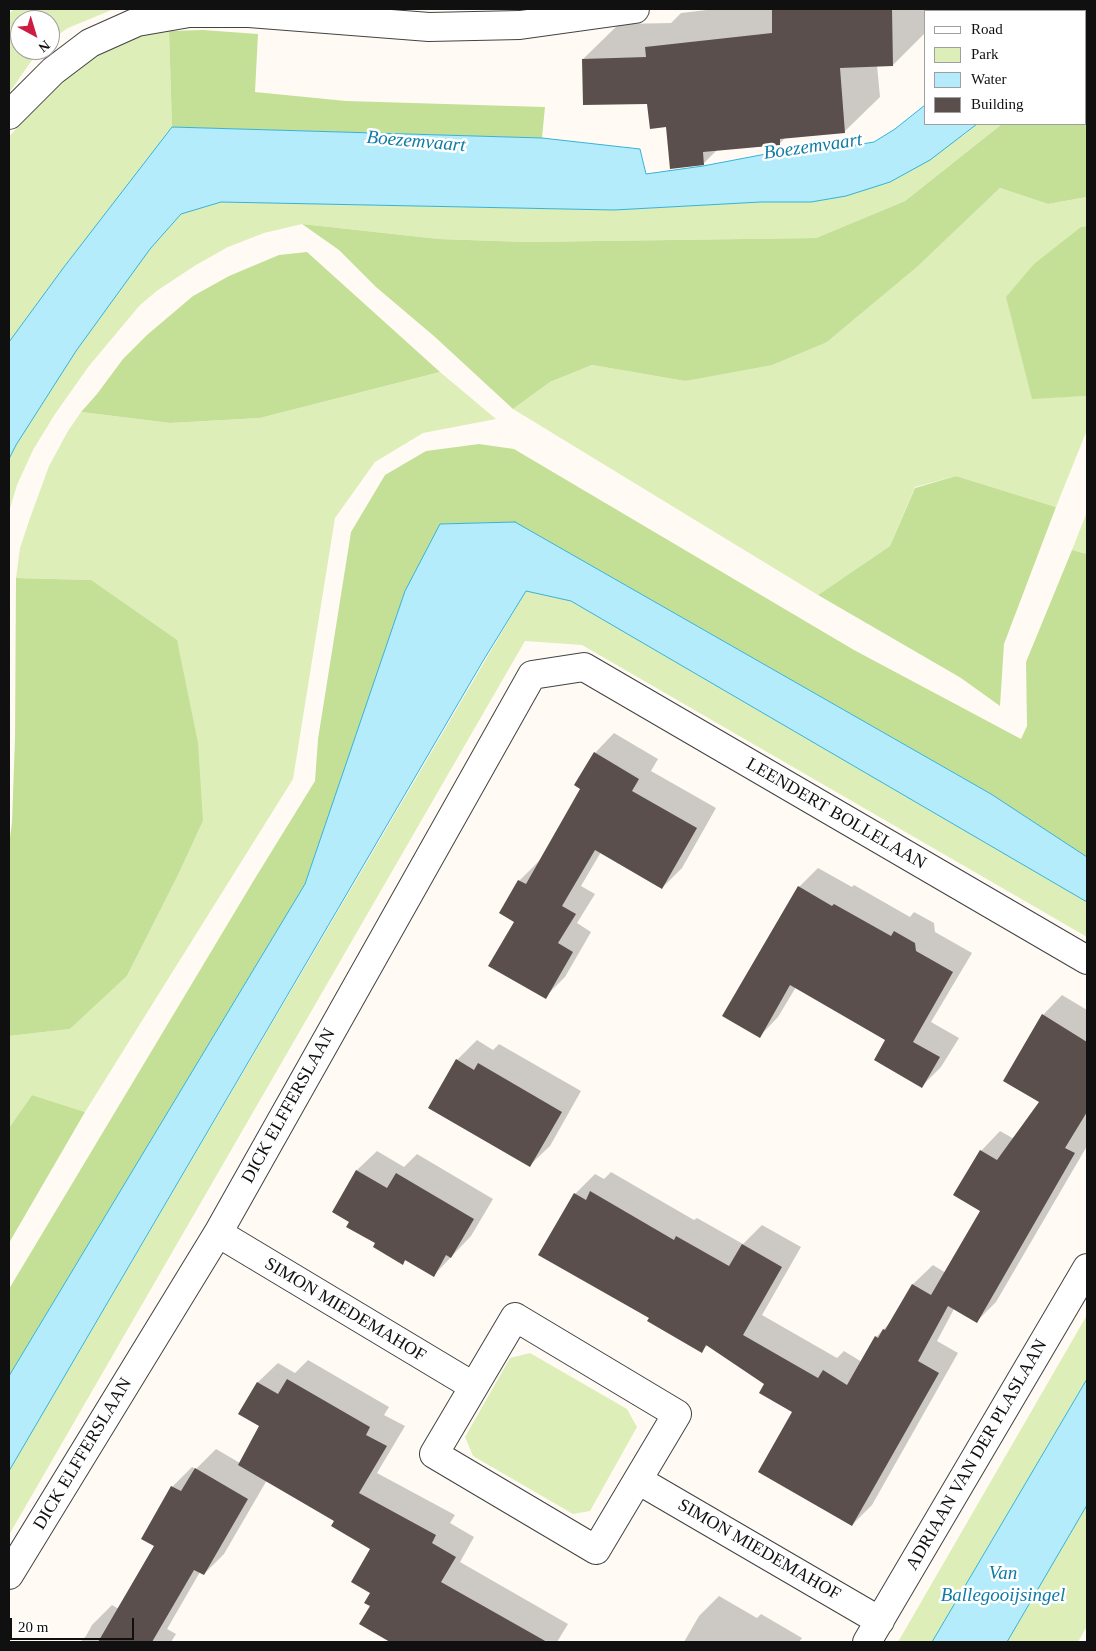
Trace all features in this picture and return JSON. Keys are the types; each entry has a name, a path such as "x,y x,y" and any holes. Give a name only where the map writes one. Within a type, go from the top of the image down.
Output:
{"street":[{"path":"9,115 53,71 90,43 137,22 188,12 249,13 429,27 520,24 635,9"},
{"name":"LEENDERT BOLLELAAN","path":"584,667 1087,960"},
{"name":"DICK ELFFERSLAAN","path":"9,1575 218,1233 532,675 584,667"},
{"name":"SIMON MIEDEMAHOF","path":"218,1233 474,1386"},
{"name":"ADRIAAN VAN DER PLASLAAN","path":"874,1631 1087,1268"},
{"path":"514,1318 677,1414 638,1480 596,1550 434,1454 514,1318"},
{"name":"SIMON MIEDEMAHOF","path":"638,1480 874,1631"}],"green space":[{"path":"114,9 68,28 60,33 60,10 13,10"},
{"path":"9,14 10,60 32,60 9,93"},
{"path":"203,30 258,34 255,92 346,101 545,107 542,138 172,127 169,31"},
{"path":"149,31 169,31 172,127 9,342 9,137 48,91 96,56 122,42"},
{"path":"1086,56 1087,197 1048,204 1000,188 917,267 827,342 772,365 685,381 592,365 550,382 513,409 435,337 376,287 339,250 302,224 439,239 526,242 816,238 905,201 1001,125 1086,125"},
{"path":"976,125 1001,125 905,201 816,238 526,242 439,239 302,224 264,233 228,247 158,290 140,305 89,366 55,414 33,450 17,485 9,512 9,459 16,445 76,351 150,249 181,214 221,202 614,210 761,202 811,202 964,135"},
{"path":"1000,188 1048,204 1087,197 1087,226 1081,227 1032,398 1087,396 1087,430 1056,507 956,476 915,487 890,546 818,595 513,409 550,382 592,365 685,381 827,342 917,267"},
{"path":"1087,226 1087,396 1032,399 1006,297 1034,264 1081,227"},
{"path":"307,252 440,372 260,418 170,423 81,412 123,359 147,335 193,296 229,276 279,255"},
{"path":"440,372 496,419 423,433 375,462 335,518 293,779 85,1112 32,1095 9,1128 9,1036 70,1029 127,976 203,821 91,580 16,578 20,548 30,518 49,466 68,431 81,412 170,423 260,418"},
{"path":"479,444 514,449 854,650 1021,739 1027,726 1026,662 1072,550 1087,554 1087,857 991,794 515,522 440,524 405,591 305,884 9,1376 9,1289 315,781 318,739 351,532 385,475 426,451"},
{"path":"956,476 1056,507 1004,644 1000,706 961,678 818,595 890,546 915,488"},
{"path":"1087,512 1087,554 1072,550"},
{"path":"16,578 91,580 177,640 198,743 203,821 127,976 70,1029 9,1036 9,846 12,822 15,738"},
{"path":"526,591 571,601 1087,902 1087,937 582,645 525,641 9,1535 9,1471"},
{"path":"32,1095 85,1112 9,1243 9,1128"},
{"path":"1087,1315 1087,1379 932,1642 898,1642"},
{"path":"530,1353 627,1409 637,1427 590,1511 573,1514 473,1456 465,1437 510,1358"},
{"path":"1087,1505 1087,1626 1078,1642 1007,1642"}],"water":[{"name":"Boezemvaart","path":"924,106 924,125 976,125 930,160 890,182 846,196 811,202 761,202 614,210 221,202 181,214 150,249 76,351 9,459 9,342 172,127 542,138 640,149 646,174 703,166 792,149 826,150 874,142 895,129"},
{"path":"515,522 991,794 1087,857 1087,902 571,601 526,591 483,661 9,1471 9,1376 305,884 405,591 440,524"},
{"name":"Van Ballegooijsingel","path":"1087,1379 1087,1505 1007,1642 932,1642"}],"building":[{"path":"772,9 892,9 893,66 840,68 845,133 780,139 780,145 703,152 704,165 670,169 666,127 650,129 647,104 583,105 582,59 646,57 645,47 772,33"},
{"path":"594,752 639,779 632,791 697,828 662,889 595,850 562,906 576,914 558,943 573,952 546,999 488,966 514,922 499,913 518,880 526,884 580,789 574,785"},
{"path":"798,886 832,906 834,904 891,936 894,931 915,943 916,951 953,972 913,1042 940,1057 922,1088 874,1060 885,1040 790,985 760,1038 722,1016"},
{"path":"1042,1014 1087,1042 1087,1112 1065,1148 1075,1153 977,1323 948,1306 918,1361 939,1373 852,1526 758,1472 792,1412 759,1393 764,1384 706,1345 702,1353 647,1321 649,1318 538,1255 574,1193 586,1200 590,1191 674,1240 676,1236 729,1266 742,1244 782,1267 743,1335 818,1378 823,1370 847,1385 875,1336 878,1338 883,1329 885,1330 912,1284 931,1295 980,1211 953,1195 980,1150 997,1160 1039,1102 1003,1081"},
{"path":"456,1059 474,1070 478,1063 562,1112 530,1167 428,1108"},
{"path":"356,1170 387,1188 396,1173 474,1219 451,1258 446,1255 434,1277 405,1260 403,1265 373,1247 375,1243 346,1227 349,1222 332,1212"},
{"path":"287,1379 370,1427 366,1435 387,1446 359,1493 436,1535 432,1543 456,1557 441,1582 547,1642 390,1642 359,1624 370,1606 364,1603 370,1593 351,1582 370,1549 331,1526 334,1521 238,1465 259,1426 238,1414 257,1382 278,1394"},
{"path":"195,1468 248,1499 204,1575 194,1570 152,1642 98,1642 154,1546 141,1539 171,1486 181,1491"}]}
